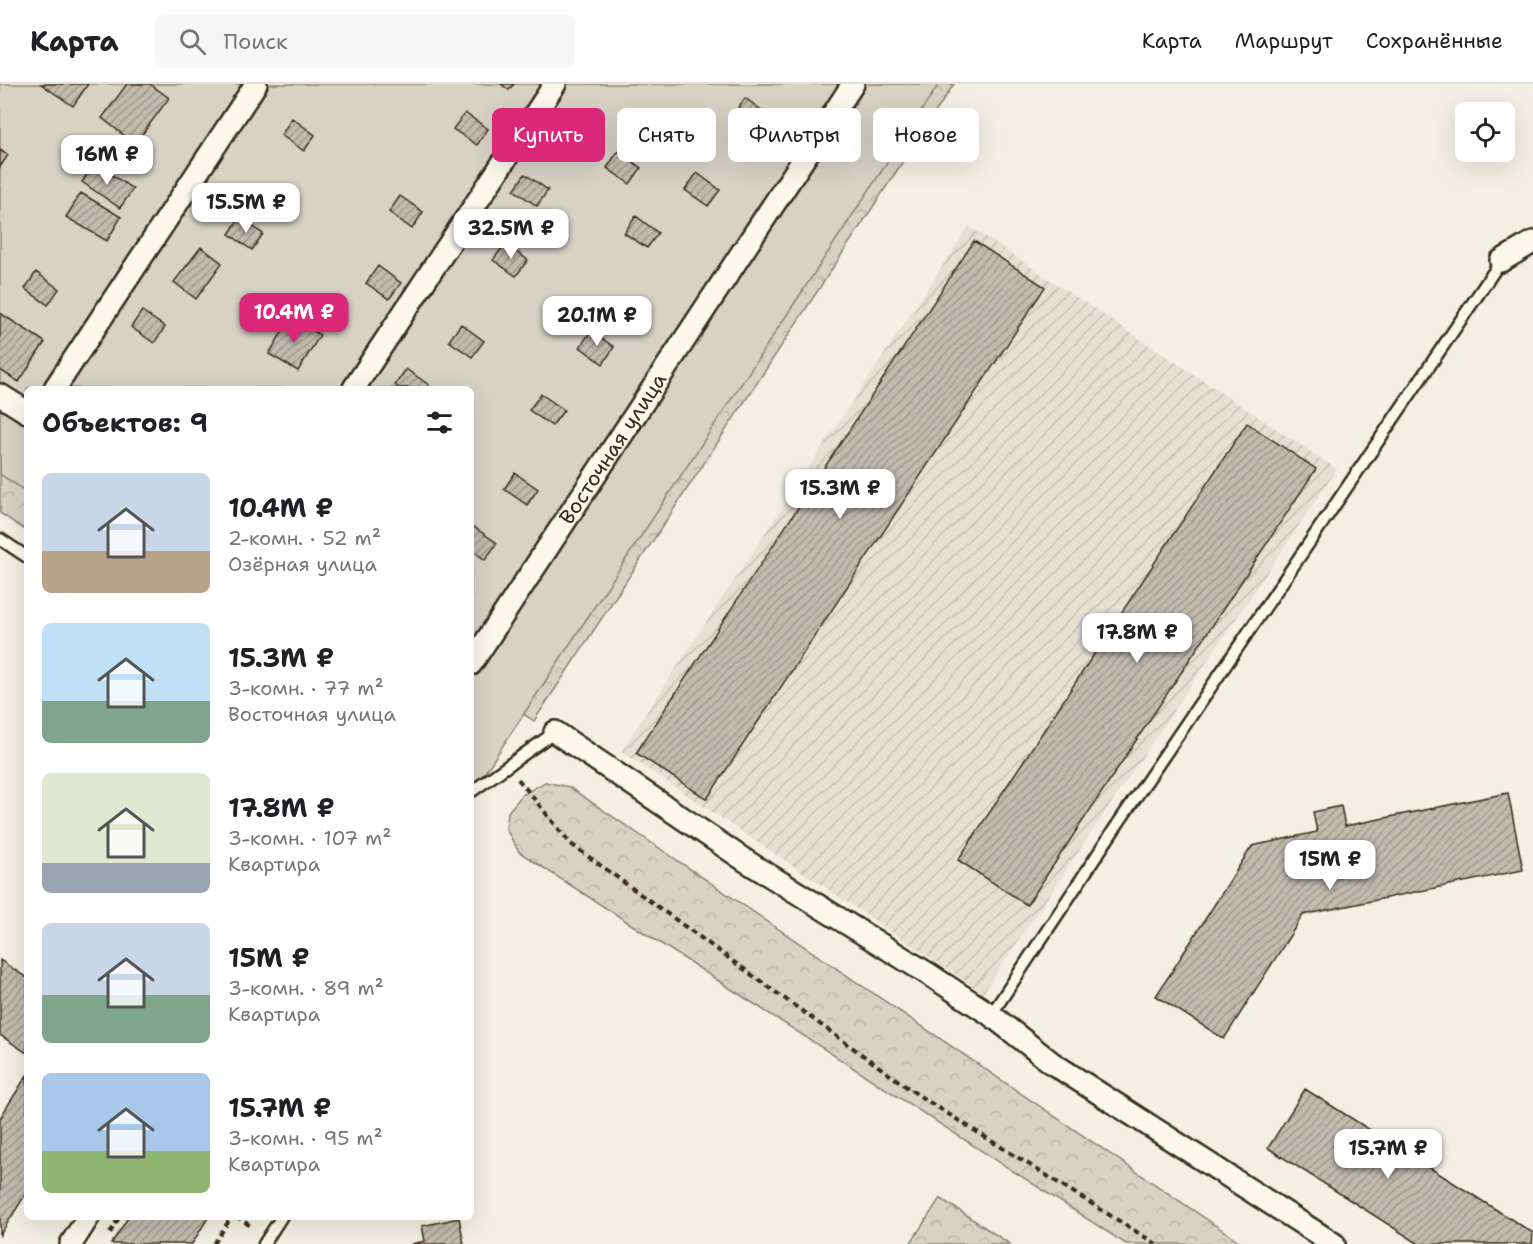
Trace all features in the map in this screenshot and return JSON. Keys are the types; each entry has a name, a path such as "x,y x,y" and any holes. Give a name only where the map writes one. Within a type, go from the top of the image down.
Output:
{"street":[{"path":"56,386 256,84"},
{"path":"355,386 555,84"},
{"name":"Восточная улица","path":"474,659 853,84"},
{"path":"1501,261 1533,242"},
{"path":"0,395 24,410"},
{"path":"555,732 746,861 991,1015 1052,1064 1334,1244"},
{"path":"71,1244 86,1220"}],"lane":[{"path":"991,1015 1119,822 1501,261"},
{"path":"0,540 24,555"},
{"path":"474,790 555,732"},
{"path":"266,1243 280,1220"}],"path":[{"path":"508,767 571,844 918,1095 1156,1244"},
{"path":"214,1244 229,1220"},
{"path":"242,1220 254,1228 258,1222"}],"shaded area":[{"path":"969,226 1337,469 983,993 621,751"}],"green space":[{"path":"0,84 939,84 923,108 873,108 873,162 888,162 474,789 474,386 24,386 24,490 0,474"},
{"path":"875,84 954,84 938,108 873,108 873,162 903,162 534,721 477,683 823,162 861,162 861,108 859,108"},
{"path":"0,419 24,435 24,529 0,513"},
{"path":"545,782 569,787 1243,1244 1126,1244 519,852 506,829 508,812 522,795"},
{"path":"940,1198 1010,1244 910,1244"}],"building":[{"path":"41,84 88,84 73,106"},
{"path":"127,84 150,84 169,98 135,144 102,118"},
{"path":"501,84 514,84 509,90"},
{"path":"745,98 759,108 738,108"},
{"path":"465,113 488,129 477,145 453,129"},
{"path":"292,118 315,135 304,151 281,135"},
{"path":"0,150 8,155 0,167"},
{"path":"617,153 617,162 633,162 641,168 630,184 607,168"},
{"path":"94,163 133,189 120,208 82,182"},
{"path":"697,173 720,190 708,206 685,190"},
{"path":"525,174 548,190 537,206 514,190"},
{"path":"81,193 121,217 107,241 66,217"},
{"path":"400,196 423,212 412,229 389,212"},
{"path":"636,216 658,233 647,248 624,233"},
{"path":"240,217 263,234 252,250 229,234"},
{"path":"974,241 1045,287 707,799 636,753"},
{"path":"505,244 528,260 516,276 493,260"},
{"path":"201,247 222,263 196,299 174,282"},
{"path":"378,266 401,283 389,299 366,283"},
{"path":"36,272 59,289 48,305 25,289"},
{"path":"142,311 165,327 154,343 131,327"},
{"path":"0,313 45,342 19,382 0,370"},
{"path":"291,317 320,335 298,371 269,354"},
{"path":"461,324 484,341 472,357 449,341"},
{"path":"591,331 614,347 603,364 580,347"},
{"path":"406,369 429,385 396,386"},
{"path":"541,394 564,410 552,426 529,410"},
{"path":"1247,423 1316,469 1027,905 958,860"},
{"path":"515,473 538,489 527,505 504,489"},
{"path":"474,527 497,543 485,560 474,551"},
{"path":"1508,793 1523,870 1303,915 1224,1039 1156,996 1252,846 1317,832 1313,812 1341,806 1345,826"},
{"path":"0,960 24,976 24,1051 0,1035"},
{"path":"24,1080 24,1197 0,1235 0,1118"},
{"path":"1305,1089 1533,1233 1532,1244 1419,1244 1268,1148"},
{"path":"126,1220 207,1220 192,1244 111,1244"},
{"path":"459,1220 464,1244 411,1244 425,1241 422,1226"}]}
